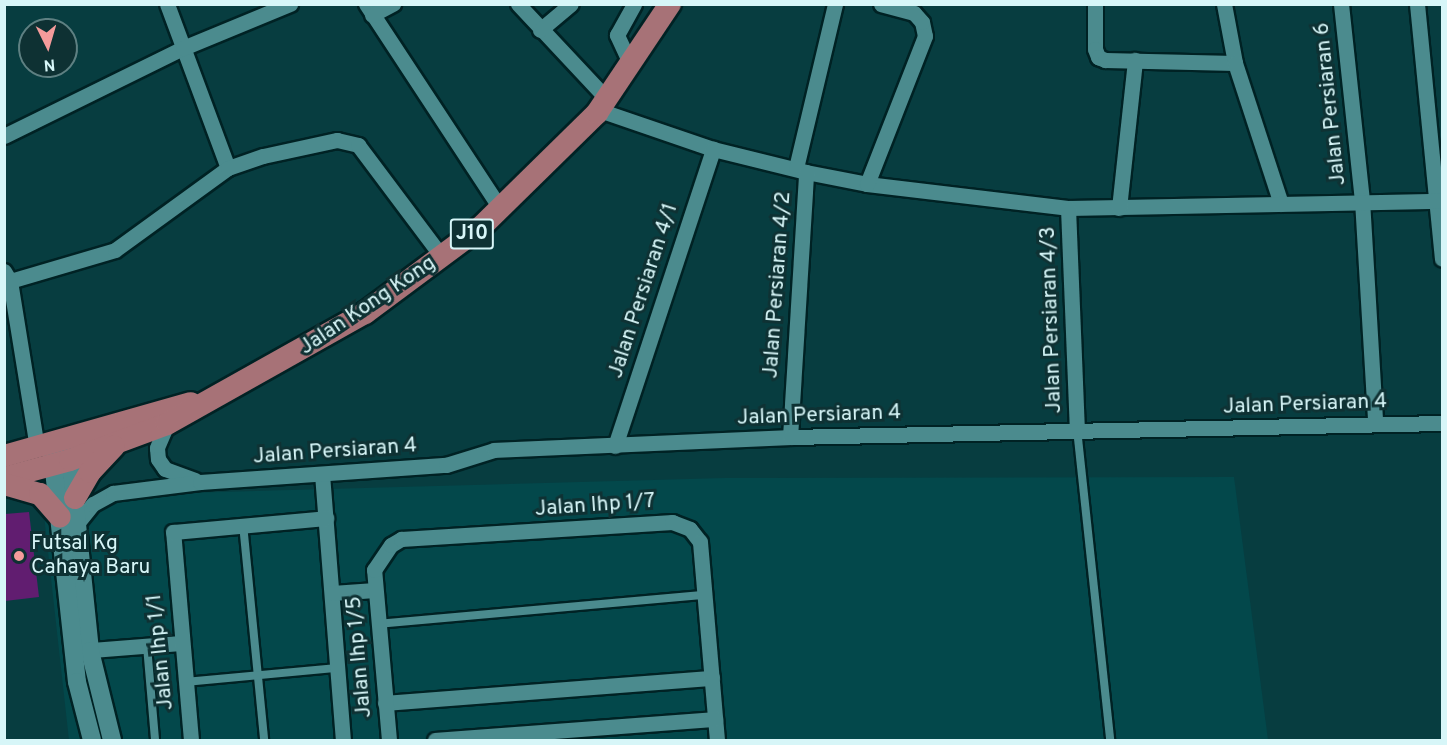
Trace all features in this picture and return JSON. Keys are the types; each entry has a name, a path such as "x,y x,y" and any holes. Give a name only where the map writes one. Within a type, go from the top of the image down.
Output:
{"main road":[{"name":"Jalan Kong Kong","path":"4,456 56,452 117,443 167,424 365,313 442,257 500,208 602,104 670,4"},
{"name":"Jalan Kong Kong","path":"4,478 56,452 160,409 216,398"},
{"path":"75,498 90,472 117,443"},
{"path":"4,484 40,494 69,519"}],"street":[{"path":"168,4 228,168"},
{"path":"4,136 183,48 290,4"},
{"path":"393,4 369,10 500,208"},
{"path":"518,4 602,104 713,149 801,170 867,184 1068,208 1362,200 1440,201"},
{"path":"540,30 571,4"},
{"path":"630,63 617,35 634,4"},
{"name":"Jalan Persiaran 4/2","path":"790,437 801,170 835,4"},
{"path":"867,184 926,36 922,22 914,13 881,4"},
{"path":"1095,4 1098,57 1235,63"},
{"path":"1224,4 1235,63 1281,204"},
{"name":"Jalan Persiaran 6","path":"1341,4 1362,200 1375,422"},
{"path":"1417,4 1440,201 1443,259"},
{"path":"1119,208 1135,60"},
{"path":"92,741 81,707 82,651 69,519 56,452 7,276 115,250 228,168 298,147 338,140 352,141 442,257"},
{"name":"Jalan Persiaran 4/1","path":"615,446 713,149"},
{"name":"Jalan Persiaran 4/3","path":"1068,208 1077,429"},
{"name":"Jalan Persiaran 4","path":"69,519 113,493 200,482 446,465 494,450 790,437 1077,429 1229,429 1375,422 1443,423"},
{"path":"167,424 157,448 158,459 165,469 200,482"},
{"path":"56,452 75,498 69,519"},
{"path":"322,474 343,741"},
{"name":"Jalan Ihp 1/1","path":"191,741 173,532 326,518"},
{"name":"Jalan Ihp 1/7","path":"374,570 391,545 401,539 672,522 690,529 700,542 717,741"},
{"name":"Jalan Ihp 1/5","path":"374,570 388,741"},
{"path":"332,593 375,590"},
{"path":"82,651 181,643"},
{"path":"82,651 112,741"},
{"path":"385,703 712,678"},
{"path":"435,741 554,736 715,719"}],"lane":[{"path":"1077,429 1110,741"},
{"path":"243,524 264,741"},
{"path":"378,624 704,595"},
{"path":"147,646 155,741"},
{"path":"185,682 338,668"}],"shaded area":[{"path":"1234,477 1268,740 69,740 42,497 725,478"},
{"name":"Futsal Kg Cahaya Baru","path":"29,512 39,597 5,601 5,514"}],"place":[{"name":"Futsal Kg Cahaya Baru","path":"19,556"}]}
